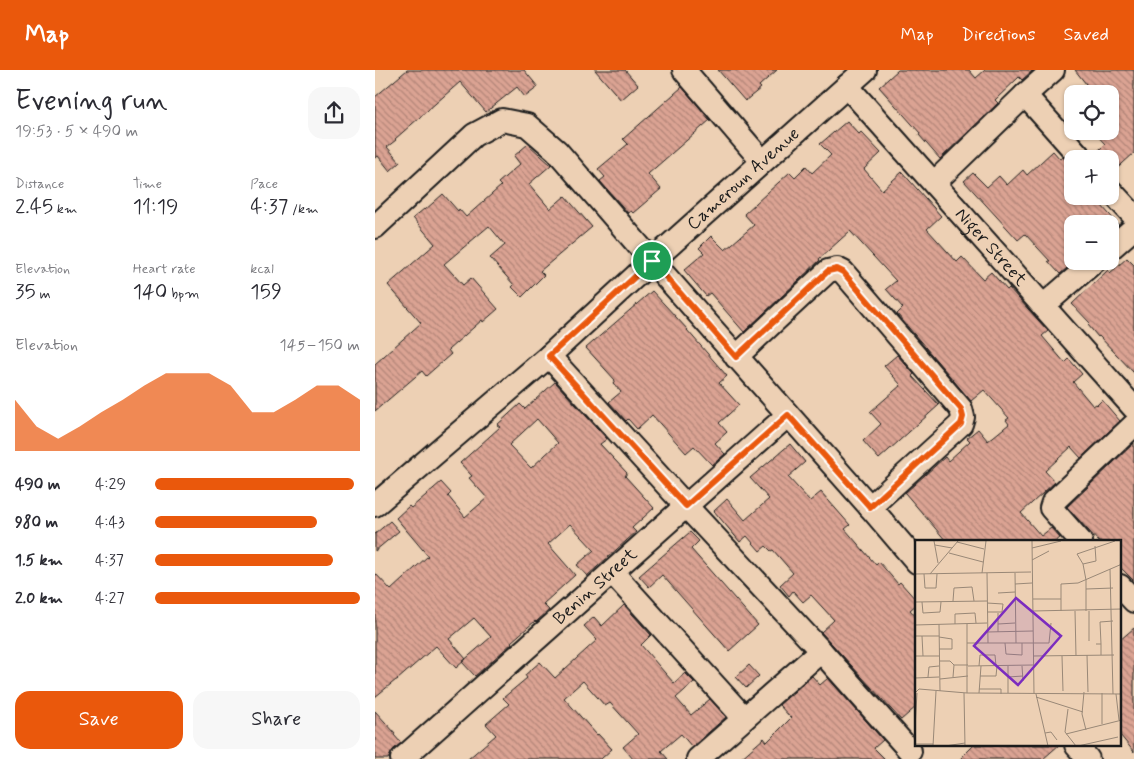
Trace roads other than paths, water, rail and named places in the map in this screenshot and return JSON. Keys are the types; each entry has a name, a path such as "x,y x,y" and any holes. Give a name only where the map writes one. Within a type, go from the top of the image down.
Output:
{"street":[{"path":"684,70 762,161"},
{"name":"Cameroun Avenue","path":"375,505 549,356 762,161 865,70"},
{"path":"934,183 1053,70"},
{"name":"Niger Street","path":"847,86 1134,411"},
{"path":"1025,95 1074,150"},
{"path":"375,227 474,135 502,120 527,125 557,151 915,560"},
{"path":"1119,200 1134,216"},
{"path":"1119,241 1134,228"},
{"path":"736,357 828,271 837,269 843,272 961,409 963,417 961,424 870,507"},
{"path":"1043,306 1085,270"},
{"path":"549,356 821,651 909,752"},
{"path":"1079,540 1051,508 1053,502 1134,411"},
{"name":"Benin Street","path":"402,759 788,415"},
{"path":"612,572 744,718"},
{"path":"1121,587 1134,602"},
{"path":"698,759 821,651"},
{"path":"1077,746 1088,759"}]}
